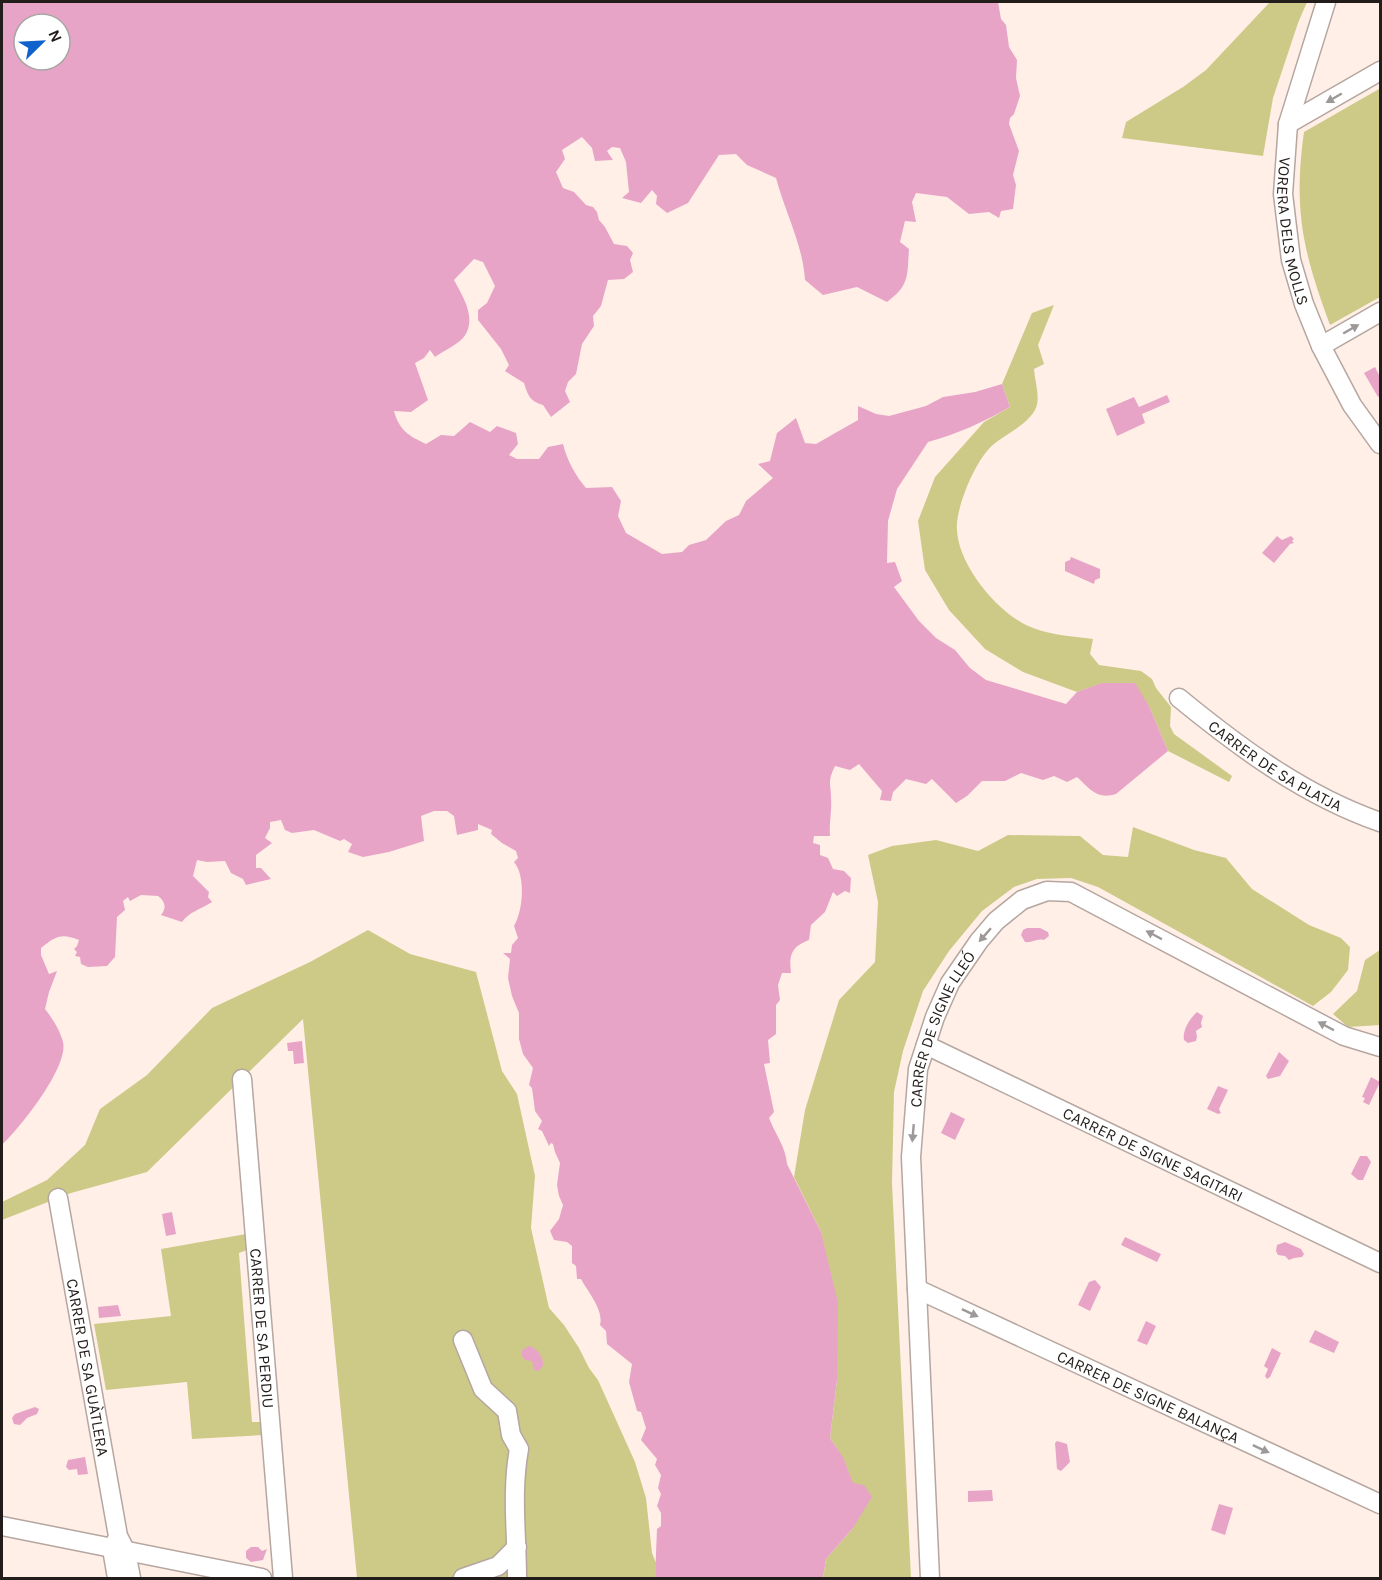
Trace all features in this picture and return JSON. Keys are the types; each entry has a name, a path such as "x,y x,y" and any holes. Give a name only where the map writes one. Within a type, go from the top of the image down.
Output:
{"street":[{"name":"VORERA DELS MOLLS","path":"1326,2 1287,124 1283,194 1291,260 1304,304 1321,346 1352,405 1380,444"},
{"path":"1287,124 1380,71"},
{"path":"1321,346 1380,312"},
{"name":"CARRER DE SA PLATJA","path":"1179,698 1243,748 1281,773 1319,794 1380,822"},
{"name":"CARRER DE SIGNE LLEÓ","path":"930,1578 911,1157 918,1069 950,983 979,941 996,921 1022,900 1047,891 1071,892 1344,1036 1380,1047"},
{"name":"CARRER DE SIGNE SAGITARI","path":"926,1046 1380,1263"},
{"name":"CARRER DE SA PERDIU","path":"242,1078 283,1578"},
{"name":"CARRER DE SA GUÀTLERA","path":"58,1198 119,1546 131,1578"},
{"name":"CARRER DE SIGNE BALANÇA","path":"917,1289 1380,1504"},
{"path":"463,1340 483,1389 507,1411 511,1435 519,1449 514,1496 517,1577"},
{"path":"2,1527 119,1546 262,1578"},
{"name":"CARRER DE SA GUÀTLERA","path":"117,1578 119,1546"},
{"path":"463,1578 498,1566 517,1547"},
{"path":"498,1566 517,1577"}],"shaded area":[{"path":"2,2 998,2 1001,19 1006,25 1009,47 1017,60 1016,78 1020,96 1009,124 1019,151 1013,175 1016,185 1013,209 1001,211 999,218 989,212 969,214 947,197 916,193 912,202 916,222 905,221 900,242 909,249 906,279 900,290 887,302 857,287 823,295 805,280 801,254 776,178 747,165 736,154 719,155 688,203 667,213 656,204 657,196 652,190 641,203 622,198 629,192 626,162 620,148 612,147 607,151 613,160 595,161 592,148 582,137 562,150 565,159 556,172 563,188 574,192 586,205 593,207 614,244 627,246 633,253 630,260 633,272 624,279 608,280 601,306 593,316 594,326 582,344 576,374 568,382 565,391 570,402 551,417 543,405 530,397 524,383 505,371 509,365 501,349 478,320 478,310 487,303 495,286 483,262 474,259 454,280 468,308 467,331 454,346 435,357 430,350 424,358 415,363 428,400 411,412 394,411 406,432 426,444 441,435 454,436 470,422 490,432 497,426 516,433 518,444 509,455 517,459 539,459 548,447 563,444 572,467 586,488 612,487 621,501 618,516 626,533 662,554 682,552 689,545 706,540 726,521 739,515 746,501 773,478 758,464 770,461 777,433 796,418 805,443 816,444 858,420 858,406 876,414 889,416 926,406 943,397 975,392 1002,384 1010,407 970,427 928,442 897,489 888,521 887,563 895,562 902,581 894,587 919,621 936,638 955,650 970,668 986,680 1066,704 1077,692 1102,683 1135,683 1149,706 1168,751 1116,794 1104,796 1094,792 1077,777 1067,782 1054,776 1043,780 1021,773 1005,781 982,781 956,803 932,779 926,784 906,779 893,792 891,801 880,800 882,791 859,764 850,770 835,766 830,782 830,836 814,836 813,843 820,845 820,855 828,858 833,869 844,871 851,878 850,893 845,891 837,896 833,892 825,912 811,925 809,940 792,952 791,973 782,973 778,985 780,1000 776,1005 776,1034 768,1040 770,1063 764,1064 774,1112 769,1118 782,1146 787,1164 821,1232 838,1303 837,1380 830,1438 843,1457 853,1483 864,1485 872,1497 853,1528 826,1559 823,1578 655,1578 657,1529 661,1526 661,1513 657,1506 661,1494 658,1488 661,1475 655,1465 657,1459 641,1440 646,1428 641,1412 637,1411 629,1382 632,1364 607,1344 606,1331 600,1325 598,1307 581,1279 577,1279 576,1266 572,1263 572,1246 567,1242 554,1240 550,1231 559,1219 563,1205 557,1185 560,1163 553,1144 549,1146 542,1131 538,1129 542,1121 535,1111 532,1088 529,1085 533,1068 523,1054 519,1039 519,1013 508,978 510,959 503,953 511,953 512,945 518,938 514,926 521,903 522,884 514,862 518,858 516,851 491,834 492,830 478,824 478,830 457,835 454,816 447,811 434,811 421,816 424,841 363,857 348,852 352,844 344,839 340,841 314,830 292,833 285,830 281,820 270,822 265,838 272,843 256,855 256,868 261,868 271,879 246,885 243,879 231,873 225,861 197,860 193,876 209,892 208,897 212,902 192,913 182,922 161,915 164,905 158,896 141,895 130,901 128,897 123,901 125,910 117,917 115,957 107,966 88,967 81,964 80,957 75,956 77,952 74,949 79,940 63,936 51,941 41,948 41,955 49,974 57,971 45,1009 60,1033 63,1053 51,1081 20,1125 2,1145"},
{"path":"1270,2 1307,2 1273,98 1263,156 1122,138 1126,122 1206,70"},
{"path":"1379,89 1380,297 1330,325 1307,252 1300,208 1304,132"},
{"path":"1054,305 1038,345 1044,364 1034,369 1038,396 1037,406 1025,422 992,445 972,476 964,495 957,523 962,552 978,582 1001,608 1014,618 1042,631 1093,639 1090,654 1099,665 1141,671 1152,679 1171,707 1170,726 1174,734 1232,776 1229,782 1168,751 1149,706 1103,683 1077,692 1023,672 985,649 949,610 925,570 918,521 935,477 984,422 1010,407 1002,384 1032,313"},
{"path":"1375,367 1380,377 1380,396 1378,397 1364,373"},
{"path":"1167,395 1170,402 1142,414 1145,423 1117,436 1106,409 1134,397 1139,407"},
{"path":"1277,536 1282,540 1291,536 1294,543 1290,544 1274,563 1262,553"},
{"path":"1071,557 1100,569 1100,578 1095,580 1094,584 1065,571 1065,562"},
{"path":"1133,827 1194,850 1226,858 1252,889 1309,925 1341,938 1350,947 1348,970 1331,992 1313,1006 1098,887 1071,878 1037,879 1014,887 982,911 949,951 923,991 903,1051 894,1092 892,1183 911,1578 823,1578 826,1559 853,1528 852,1491 844,1461 830,1438 837,1380 821,1232 794,1177 805,1110 839,1000 875,962 878,902 868,855 892,846 936,840 978,851 1008,835 1080,836 1103,855 1128,857"},
{"path":"1027,928 1040,928 1048,932 1049,936 1044,940 1025,942 1021,935"},
{"path":"368,930 410,954 476,972 502,1071 517,1094 535,1176 531,1228 549,1308 564,1325 598,1380 635,1462 646,1498 652,1553 656,1563 655,1578 357,1578 303,1019 147,1172 71,1193 2,1220 2,1202 47,1180 85,1145 100,1109 147,1075 212,1008 310,962"},
{"path":"1380,950 1380,1025 1348,1027 1333,1014 1357,991 1365,960"},
{"path":"1197,1012 1203,1016 1202,1027 1196,1031 1196,1041 1188,1043 1184,1040 1185,1029"},
{"path":"302,1041 304,1063 294,1064 293,1051 288,1051 287,1043"},
{"path":"1279,1052 1289,1061 1280,1076 1268,1079 1266,1076"},
{"path":"1371,1077 1380,1082 1369,1105 1363,1102 1365,1098 1362,1097"},
{"path":"1218,1086 1228,1090 1219,1109 1221,1113 1218,1114 1207,1109"},
{"path":"951,1112 965,1119 955,1140 941,1133"},
{"path":"1360,1156 1367,1156 1371,1162 1363,1180 1358,1180 1351,1174"},
{"path":"172,1212 176,1234 166,1236 162,1214"},
{"path":"246,1234 247,1250 239,1253 252,1422 263,1422 264,1435 192,1439 187,1382 106,1390 94,1324 171,1316 161,1249"},
{"path":"1125,1237 1161,1254 1157,1262 1121,1245"},
{"path":"1285,1242 1301,1249 1304,1254 1302,1257 1289,1260 1285,1256 1278,1255 1277,1245"},
{"path":"1095,1280 1101,1287 1090,1311 1078,1305 1089,1282"},
{"path":"118,1305 121,1316 99,1318 98,1307"},
{"path":"1146,1321 1156,1326 1147,1345 1137,1341"},
{"path":"1315,1330 1339,1342 1334,1353 1309,1342"},
{"path":"529,1346 541,1356 543,1366 538,1371 534,1370 532,1361 525,1360 522,1356 522,1350"},
{"path":"1272,1348 1281,1353 1267,1379 1265,1376 1268,1369 1264,1366"},
{"path":"35,1407 39,1409 37,1414 27,1418 20,1425 14,1424 12,1418 15,1414"},
{"path":"1057,1441 1067,1444 1070,1462 1061,1471 1057,1469 1055,1443"},
{"path":"85,1457 88,1474 78,1475 77,1469 69,1470 66,1467 68,1460"},
{"path":"992,1490 993,1501 968,1502 968,1491"},
{"path":"1219,1504 1233,1508 1225,1535 1211,1530"},
{"path":"251,1547 258,1547 262,1551 267,1549 263,1560 251,1562 246,1558 246,1551"}]}
